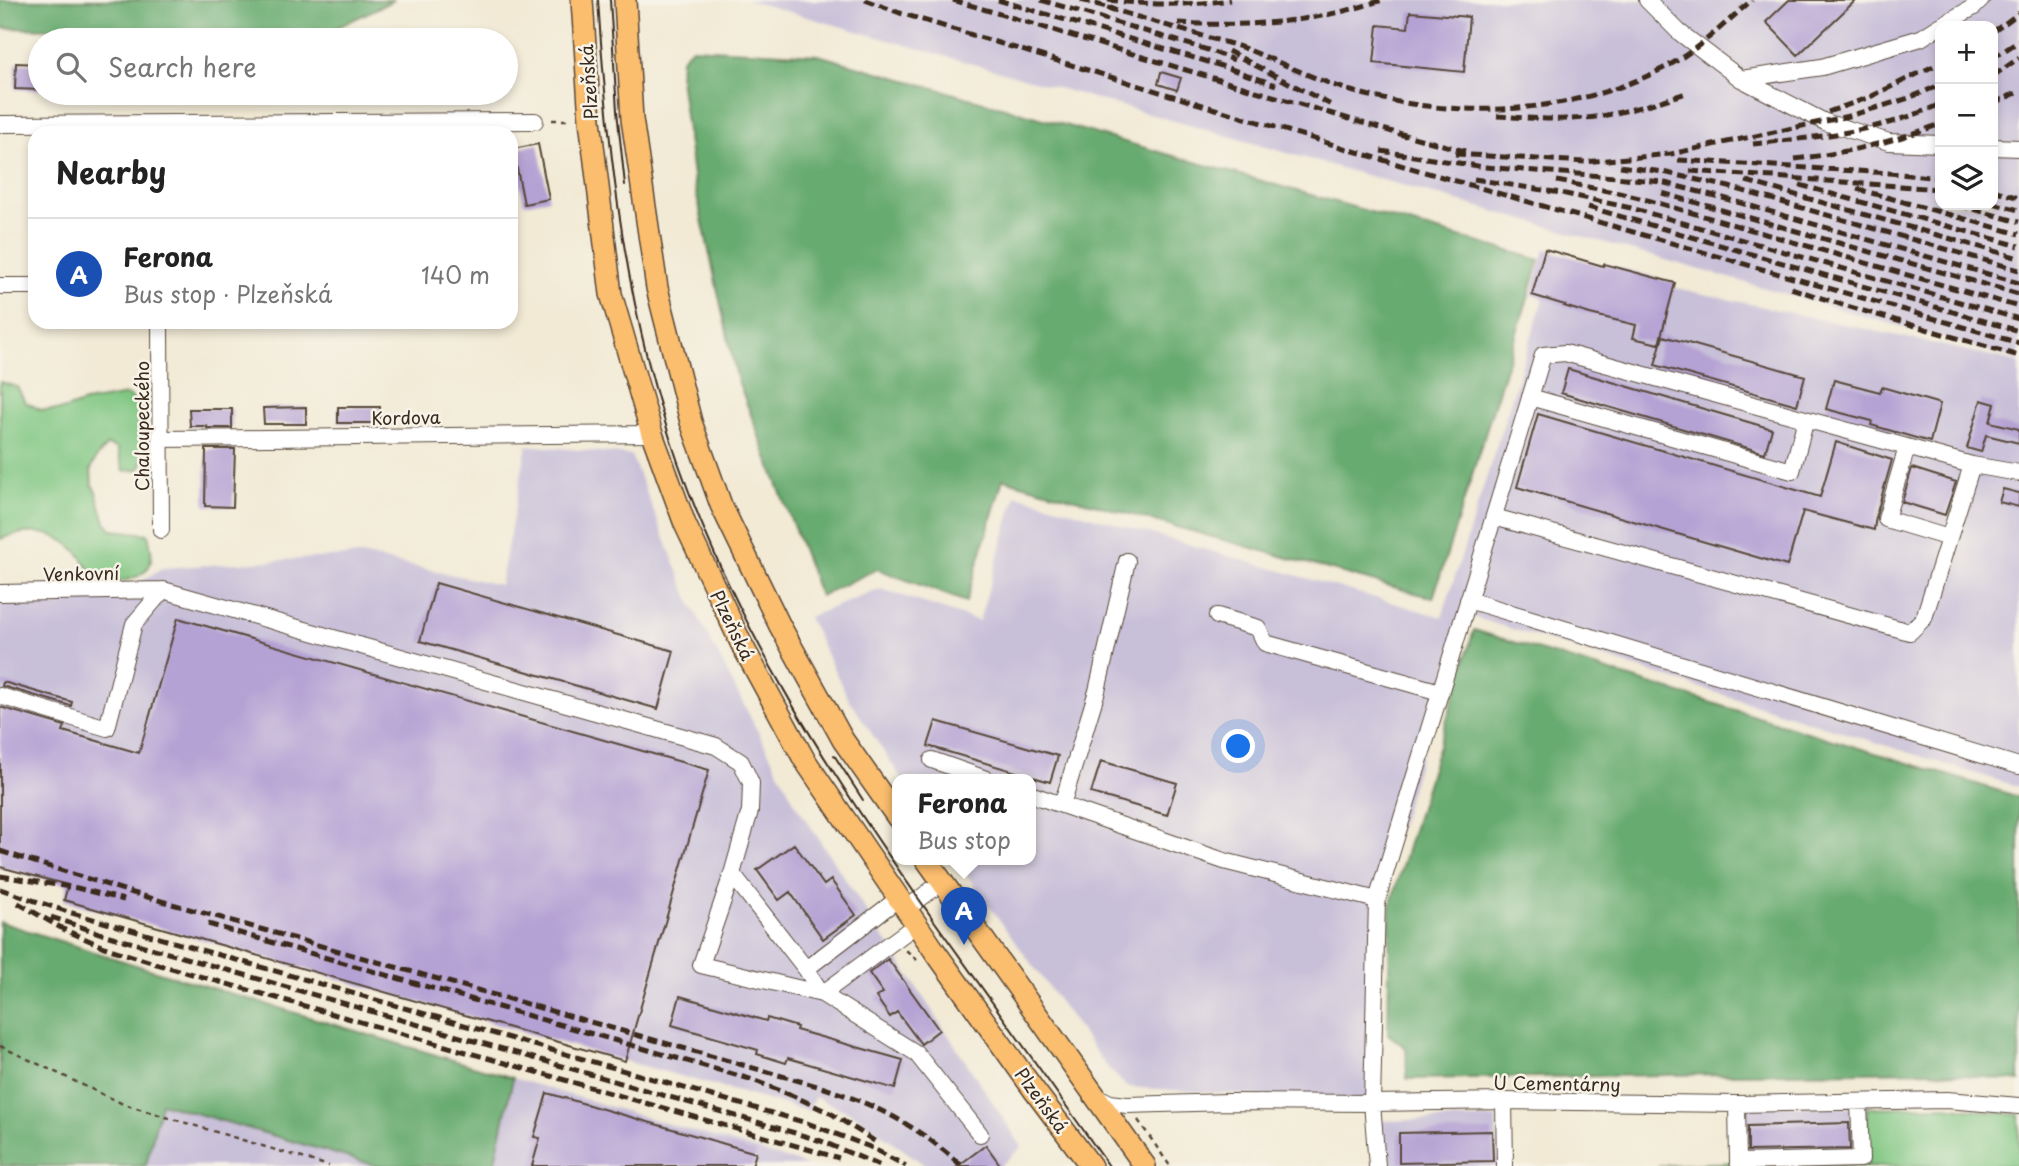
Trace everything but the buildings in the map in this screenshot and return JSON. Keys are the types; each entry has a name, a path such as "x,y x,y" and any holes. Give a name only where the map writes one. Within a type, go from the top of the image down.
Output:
{"main road":[{"name":"Plzeňská","path":"582,0 590,120 611,294 652,434 685,524 741,643 804,759 907,910 1091,1166"},
{"path":"625,0 632,119 655,275 691,422 721,505 780,626 843,740 892,809"},
{"path":"930,865 1145,1166"}],"street":[{"path":"1647,0 1679,33 1741,79 1835,125 1889,142 1935,145"},
{"path":"1949,21 1981,0"},
{"path":"1741,79 1822,67 1921,38 1935,29"},
{"path":"266,126 535,121"},
{"path":"0,124 80,126"},
{"path":"1998,147 2019,148"},
{"path":"0,286 28,286"},
{"name":"Chaloupeckého","path":"160,329 161,530"},
{"path":"1377,1166 1372,1104 1376,909 1543,355 1565,353 1972,465 2019,473"},
{"path":"1530,397 1792,471 1806,419"},
{"name":"Kordova","path":"160,439 652,434"},
{"path":"1907,447 1886,519 1949,538"},
{"path":"1494,517 1910,632 1924,618 1972,465"},
{"path":"1062,805 1097,691 1127,561"},
{"path":"0,696 107,728 134,624 163,590"},
{"name":"Venkovní","path":"0,593 163,590 716,746 741,762 751,783 750,811 701,965 822,994"},
{"path":"1468,600 2019,766"},
{"path":"1217,616 1258,628 1265,643 1440,692"},
{"path":"932,760 972,774"},
{"path":"1036,796 1376,909"},
{"path":"732,874 806,969 822,994 916,1053 980,1134"},
{"path":"822,994 907,910 942,882"},
{"path":"806,969 907,910"},
{"name":"U Cementárny","path":"1096,1096 1110,1103 1127,1105 1504,1101 1737,1104 1947,1100 2019,1106"},
{"path":"1504,1101 1505,1166"},
{"path":"1737,1104 1738,1162 1861,1159 1859,1102"}],"path":[{"path":"535,121 578,119"},
{"path":"0,1046 123,1104 329,1166"}],"shaded area":[{"path":"747,0 2019,0 2019,360"},
{"path":"1555,262 2019,362 2019,787 1464,614 1382,885 1372,1103 1127,1087 1107,1067 959,865 1036,865 1036,774 899,774 848,698 808,617 881,589 979,621 1016,495 1442,617"},
{"path":"527,445 631,455 690,601 795,803 1022,1147 1000,1166 926,1166 855,1115 815,1097 808,1111 625,1061 64,900 68,885 0,864 0,586 133,586 163,568 361,555 500,585"},
{"path":"513,1078 787,1159 808,1166 494,1166"},
{"path":"161,1103 377,1166 144,1166"},
{"path":"1737,1104 1867,1108 1869,1163 1745,1166"},
{"path":"1496,1118 1498,1158 1502,1166 1385,1166 1380,1121"}],"green space":[{"path":"0,0 394,0 336,28 0,28"},
{"path":"692,48 818,55 1540,260 1433,598 1003,479 966,602 877,569 820,596 737,378 694,183 680,78 681,59"},
{"path":"0,382 17,387 25,402 41,410 63,410 85,402 127,395 138,402 144,414 145,451 140,469 124,471 117,448 107,445 91,469 92,484 105,522 112,530 148,534 151,559 149,566 140,575 126,580 100,579 71,546 42,533 21,533 0,539"},
{"path":"1474,630 2019,797 2019,1081 1928,1071 1407,1079 1406,1048 1388,1034 1390,906"},
{"path":"0,922 513,1078 494,1166 377,1166 161,1103 144,1166 0,1166"},
{"path":"1944,1106 2019,1115 2019,1166 1745,1166 1868,1163 1867,1108"},
{"path":"1738,1162 1745,1166 1657,1166"}],"tram line":[{"path":"598,0 607,117 622,234 645,349 678,462 702,525 758,643 824,757 892,860"},
{"path":"610,0 625,185"},
{"path":"834,755 863,800"},
{"path":"896,865 1109,1166"}],"railway":[{"path":"865,0 900,13 1390,162 2019,343"},
{"path":"953,0 1406,136"},
{"path":"998,0 1225,67 1276,85"},
{"path":"1041,0 1234,60"},
{"path":"1081,0 1117,10"},
{"path":"1108,0 1169,4 1230,0"},
{"path":"1178,23 1281,22 1332,14 1382,0"},
{"path":"1107,8 1243,48 1323,81 1387,100 1467,109 1508,109 1588,96 1627,84 1664,68 1688,54 1752,0"},
{"path":"1998,28 2019,13"},
{"path":"1998,55 2019,41"},
{"path":"1228,51 1333,106"},
{"path":"1998,73 2019,58"},
{"path":"1828,112 1870,97 1935,65"},
{"path":"1455,154 1585,162 1671,154 1849,116 1935,87"},
{"path":"1998,101 2019,92"},
{"path":"1497,116 1588,118 1633,109 1686,93"},
{"path":"1753,144 1825,136 1872,127 1935,106"},
{"path":"1795,159 1869,146 1935,126"},
{"path":"1398,133 1465,151"},
{"path":"1381,151 1484,167 1661,182 2019,283"},
{"path":"1678,160 1935,178"},
{"path":"1620,166 1663,172 1729,187 2019,270"},
{"path":"1690,171 1935,189"},
{"path":"1474,179 1631,208 2019,319"},
{"path":"1557,181 1651,201 2019,307"},
{"path":"1746,181 2019,258"},
{"path":"1800,185 2019,246"},
{"path":"1857,189 2019,234"},
{"path":"1998,192 2019,198"},
{"path":"1662,193 2019,294"},
{"path":"1998,204 2019,210"},
{"path":"1588,207 2019,331"},
{"path":"1977,210 2019,222"},
{"path":"1791,288 2019,356"},
{"path":"0,851 133,893 821,1087 896,1118 929,1139 962,1166"},
{"path":"0,876 77,888 124,900"},
{"path":"0,889 65,911 807,1123 870,1147 906,1166"},
{"path":"18,903 63,929 104,947 157,964 839,1158"},
{"path":"51,917 102,934 795,1133 881,1166"},
{"path":"208,924 750,1079 796,1097"},
{"path":"787,1093 832,1114 876,1142"}],"place":[{"name":"Ferona","path":"964,945"}]}
